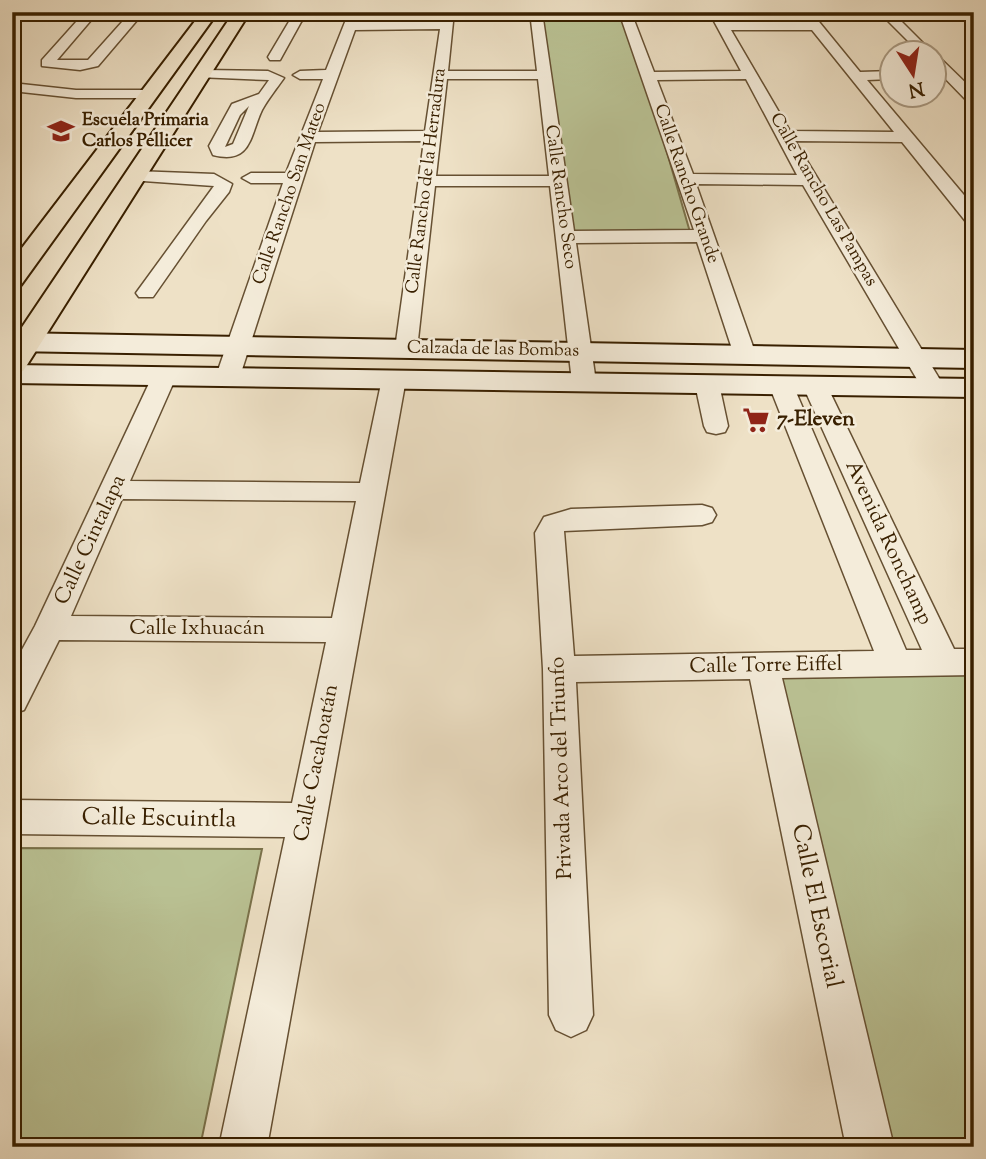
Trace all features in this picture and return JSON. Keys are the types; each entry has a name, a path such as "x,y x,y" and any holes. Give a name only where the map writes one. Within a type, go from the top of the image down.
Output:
{"main road":[{"path":"12,279 210,12"},
{"path":"17,350 242,12"},
{"name":"Calzada de las Bombas","path":"17,350 240,345 584,382 974,388"},
{"name":"Calzada de las Bombas","path":"12,374 228,376 580,352 974,359"}],"street":[{"path":"81,65 49,64 47,60 92,12"},
{"path":"58,92 81,65 138,12"},
{"path":"275,57 296,20 305,12"},
{"name":"Calle Rancho Seco","path":"536,12 584,382"},
{"name":"Calle Rancho Grande","path":"625,12 686,179 745,355"},
{"path":"804,12 974,219"},
{"path":"885,12 912,38"},
{"path":"353,19 447,19"},
{"name":"Calle Rancho San Mateo","path":"228,376 293,178 353,19"},
{"name":"Calle Rancho de la Herradura","path":"400,364 442,75 447,19"},
{"path":"719,19 815,26"},
{"name":"Calle Rancho Las Pampas","path":"719,19 810,180 933,387"},
{"path":"81,65 86,47"},
{"path":"202,74 275,76 276,80 263,97"},
{"path":"300,75 333,74"},
{"path":"442,75 545,75"},
{"path":"647,76 750,75"},
{"path":"856,76 878,75"},
{"path":"948,75 974,75"},
{"path":"948,80 974,100"},
{"path":"12,87 58,92 149,94"},
{"path":"310,137 433,136"},
{"path":"785,136 907,137"},
{"path":"135,176 221,181 223,188 199,217 146,293"},
{"path":"251,178 293,178"},
{"path":"686,179 810,180"},
{"path":"943,180 963,180"},
{"path":"426,181 556,181"},
{"path":"566,237 704,236"},
{"name":"Calle Cacahoatán","path":"243,1147 343,629 400,364"},
{"name":"Calle Cintalapa","path":"12,700 50,628 164,377"},
{"path":"707,384 716,426"},
{"name":"Avenida Ronchamp","path":"780,385 896,664"},
{"name":"Avenida Ronchamp","path":"815,386 873,509 959,663"},
{"path":"114,490 372,492"},
{"path":"832,509 873,509"},
{"name":"Privada Arco del Triunfo","path":"571,1015 559,668 549,533 554,524 571,519 702,515"},
{"name":"Calle Ixhuacán","path":"50,628 343,629"},
{"name":"Calle Torre Eiffel","path":"559,668 959,663"},
{"name":"Calle El Escorial","path":"763,666 870,1147"},
{"name":"Calle Escuintla","path":"12,817 306,820"}],"green space":[{"path":"541,12 620,12 645,76 692,239 570,239"},
{"path":"974,675 974,1147 872,1147 758,678"},
{"path":"12,848 262,849 200,1147 12,1147"}],"place":[{"name":"Escuela Primaria Carlos Pellicer","path":"61,131"},
{"name":"7-Eleven","path":"756,420"}]}
